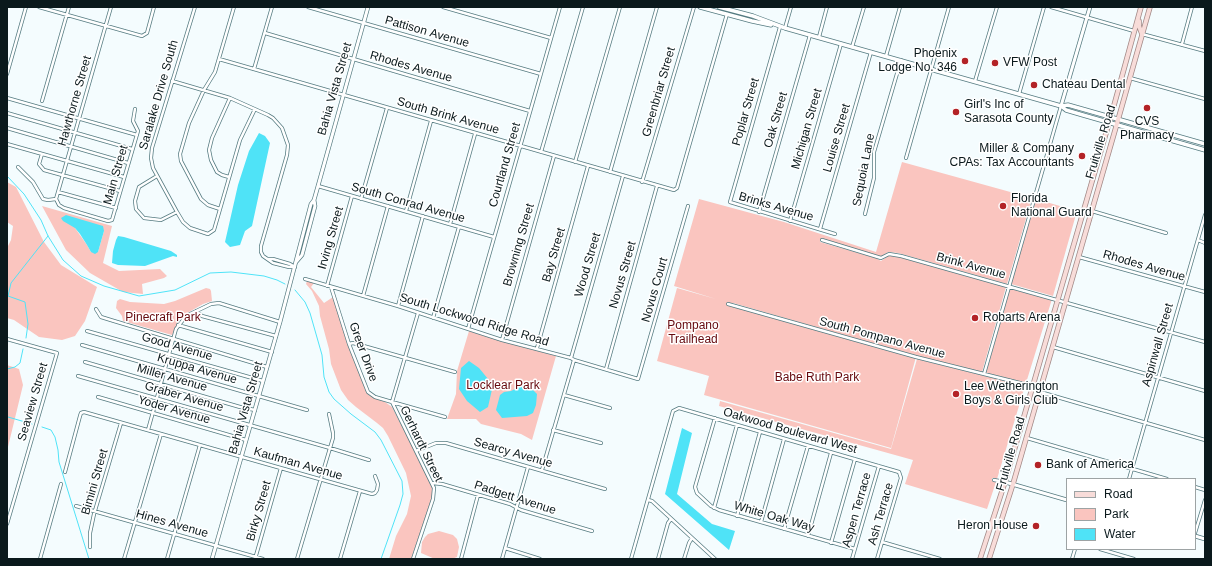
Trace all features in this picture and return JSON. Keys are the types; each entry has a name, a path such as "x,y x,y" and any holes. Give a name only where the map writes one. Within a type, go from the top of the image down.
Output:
{"main road":[{"path":"700,7 752,22 810,34 1061,106 1066,110 1205,150"},
{"path":"719,7 753,16 780,27"},
{"name":"Fruitville Road","path":"980,559 1005,482 1033,386 1141,7"},
{"name":"Fruitville Road","path":"989,559 1013,484 1150,7"},
{"path":"1139,14 1139,26 1142,34"},
{"path":"1061,106 1068,105 1205,144"}],"street":[{"path":"7,74 26,7"},
{"path":"39,7 140,36 147,33 154,7"},
{"path":"42,101 69,7"},
{"name":"Hawthorne Street","path":"56,199 111,7"},
{"name":"Saralake Drive South","path":"195,7 151,154 152,166 183,222 190,228 206,234 212,233 220,209"},
{"path":"234,7 213,76 204,90 187,128 180,152 180,158 206,204 220,209 240,140 255,109"},
{"path":"254,70 272,7"},
{"name":"Pattison Avenue","path":"308,7 541,74"},
{"name":"Bahia Vista Street","path":"212,559 268,367 292,279 297,254 311,204 314,200 342,95 368,7"},
{"path":"442,7 551,38"},
{"name":"Courtland Street","path":"468,329 560,7"},
{"path":"540,152 583,7"},
{"path":"575,162 620,7"},
{"path":"610,172 657,7"},
{"name":"Greenbriar Street","path":"642,182 694,7"},
{"path":"785,28 791,7"},
{"path":"819,37 827,7"},
{"path":"852,46 864,7"},
{"path":"886,56 900,7"},
{"path":"906,158 949,7"},
{"path":"975,82 996,7"},
{"path":"1019,94 1044,7"},
{"path":"1051,7 1134,31"},
{"path":"984,374 1090,7"},
{"path":"1182,44 1192,7"},
{"name":"South Brink Avenue","path":"219,59 672,190 677,188 727,14"},
{"name":"Poplar Street","path":"730,202 780,27"},
{"name":"Rhodes Avenue","path":"264,33 530,111"},
{"name":"Oak Street","path":"759,212 810,34"},
{"path":"1142,34 1205,51"},
{"name":"Michigan Street","path":"790,221 841,43"},
{"name":"Louise Street","path":"820,229 871,52"},
{"name":"Sequoia Lane","path":"864,214 874,178 874,152 901,60"},
{"path":"1130,78 1205,99"},
{"path":"172,81 230,98 271,116 284,131 288,144 287,155 261,246 262,254 268,260 289,267 295,267"},
{"path":"7,98 136,135 137,130 133,118 135,109"},
{"path":"229,177 217,172 211,160 209,150 212,138 230,98"},
{"name":"Irving Street","path":"361,199 387,108"},
{"path":"7,113 132,149"},
{"path":"406,211 431,121"},
{"path":"7,128 128,163"},
{"path":"450,224 475,134"},
{"name":"Main Street","path":"56,199 59,205 64,208 108,221 112,220 136,135"},
{"path":"7,144 124,177"},
{"path":"42,154 39,162 42,169 120,192"},
{"name":"Browning Street","path":"502,340 554,156"},
{"name":"Bay Street","path":"537,348 588,166"},
{"path":"18,167 32,182 43,199 56,199"},
{"path":"157,176 139,187 135,201 136,209 144,218 161,220 177,212"},
{"name":"Wood Street","path":"542,470 564,395 623,176"},
{"name":"South Conrad Avenue","path":"318,186 494,237"},
{"name":"Novus Street","path":"606,369 657,186"},
{"path":"58,192 116,208"},
{"name":"Irving Street","path":"329,286 352,196"},
{"name":"Brinks Avenue","path":"730,202 732,204 820,229"},
{"path":"363,296 388,206"},
{"name":"Novus Court","path":"638,379 688,206"},
{"path":"1092,211 1166,233"},
{"name":"Aspinwall Street","path":"1129,478 1205,215"},
{"path":"398,306 423,216"},
{"path":"433,318 459,227"},
{"path":"820,229 835,234"},
{"name":"Brink Avenue","path":"822,240 881,258 889,254 897,255 1205,342"},
{"path":"1198,240 1205,242"},
{"name":"Rhodes Avenue","path":"1078,256 1205,292"},
{"name":"South Lockwood Ridge Road","path":"305,279 398,306 502,340 537,348 638,379"},
{"name":"Greer Drive","path":"329,286 349,344 368,392 375,397 445,417"},
{"path":"148,430 173,339 178,325 186,316 211,304 222,304 280,322"},
{"name":"South Pompano Avenue","path":"728,304 916,358 1033,386"},
{"path":"96,309 101,317 268,367"},
{"path":"196,311 202,316 276,336"},
{"name":"Gerhardt Street","path":"413,559 433,499 434,490 432,483 392,402 418,313"},
{"path":"178,325 272,352"},
{"name":"Good Avenue","path":"87,331 263,381"},
{"name":"Seaview Street","path":"7,339 57,353 7,524"},
{"path":"349,344 353,343 455,372"},
{"name":"Kruppa Avenue","path":"82,345 307,410"},
{"path":"1052,347 1205,391"},
{"name":"Miller Avenue","path":"85,362 255,410"},
{"name":"Graber Avenue","path":"78,376 369,460"},
{"path":"1039,392 1205,440"},
{"path":"564,395 610,408"},
{"name":"Yoder Avenue","path":"98,397 246,440"},
{"name":"Oakwood Boulevard West","path":"648,500 675,409 680,408 900,473"},
{"name":"Kaufman Avenue","path":"65,472 82,412 372,494 375,493 378,484 375,476"},
{"path":"297,559 330,448 333,433 329,414"},
{"name":"White Oak Way","path":"715,418 695,487 697,494 714,508 737,516 855,549"},
{"name":"Bimini Street","path":"90,547 90,533 121,423"},
{"path":"714,508 737,425"},
{"path":"554,430 600,443"},
{"path":"737,516 760,432"},
{"path":"124,559 161,434"},
{"path":"1026,438 1164,478"},
{"path":"761,522 784,439"},
{"name":"Searcy Avenue","path":"416,451 434,443 444,442 605,489"},
{"path":"167,559 200,445"},
{"path":"784,529 808,446"},
{"path":"808,536 831,452"},
{"path":"831,543 855,459"},
{"name":"Aspen Terrace","path":"852,558 879,466"},
{"path":"502,559 528,467"},
{"name":"Birky Street","path":"255,558 281,468"},
{"name":"Ash Terrace","path":"877,559 901,478 900,473"},
{"path":"994,480 1066,500"},
{"name":"Padgett Avenue","path":"432,483 442,484 510,504 521,510 592,531"},
{"path":"40,559 61,484"},
{"path":"340,559 360,491"},
{"path":"461,559 478,495"},
{"path":"631,559 648,500 715,559"},
{"path":"1196,530 1205,500"},
{"name":"Hines Avenue","path":"76,506 255,558 264,559"},
{"path":"658,559 668,523 671,519"},
{"path":"684,559 692,538"},
{"path":"882,542 940,559"},
{"path":"505,548 540,559"},
{"path":"1103,550 1134,559"},
{"path":"852,558 856,559"}],"green space":[{"path":"902,162 1032,198 1007,284 898,253 888,252 881,257 821,239 820,242 876,258 881,261 888,256 897,256 1006,287 982,372 916,356 733,303 727,303 916,357 891,448 704,395 709,376 657,361 677,288 716,299 674,286 699,199 784,222 876,252"},
{"path":"7,182 16,187 44,242 61,265 97,287 85,321 75,336 62,340 39,337 14,320 7,318 7,248 11,240 13,226 7,222"},
{"path":"1036,199 1077,211 1053,296 1011,284"},
{"path":"42,206 112,226 103,263 119,271 160,269 167,276 142,284 143,294 123,292 90,273 66,250","holes":["75,228 104,231 98,252 91,252"]},
{"path":"307,281 314,283 311,287 324,303 333,297 365,389 369,395 392,407 433,487 432,499 411,559 389,559 396,536 407,514 411,496 406,473 383,428 348,400 341,390 331,364 319,306 312,291 306,284"},
{"name":"Pinecraft Park","path":"206,288 210,289 211,291 212,301 203,304 182,316 172,335 123,321 122,316 116,308 117,301 120,299 130,302 164,304"},
{"path":"1010,288 1052,299 1026,383 986,373"},
{"name":"Locklear Park","path":"469,331 556,356 532,440 521,434 481,424 476,419 447,419 456,394 457,371"},
{"path":"917,359 1025,386 997,479 992,478 992,481 996,482 987,509 905,484 913,460 719,406 720,401 891,449"},
{"path":"7,365 19,369 23,385 7,451"},
{"path":"439,531 453,535 457,539 459,547 457,557 452,559 435,559 421,553 422,542 425,537 428,534"}],"water":[{"path":"259,133 265,136 270,143 252,226 245,231 240,245 230,247 225,242 238,185 249,151"},
{"path":"66,215 103,226 104,231 98,252 95,254 91,252 75,228 63,221 61,218"},
{"path":"118,236 171,251 177,255 177,257 173,256 145,266 118,265 112,263 113,251"},
{"path":"469,361 479,368 493,385 488,407 480,412 467,401 459,389 461,368"},
{"path":"523,385 533,390 537,394 536,405 533,413 527,416 502,418 496,410 500,395"},
{"path":"682,428 692,433 677,494 712,524 735,531 729,550 665,494"}],"waterway":[{"path":"7,176 24,194 41,220 48,236 63,260 81,276 104,286 139,296 175,290 210,273 231,272 264,276 285,284"},
{"path":"26,338 28,324 25,302 8,296 11,283 48,236"},
{"path":"295,290 305,302 310,313 322,355 324,377 329,392 334,399 351,414 375,432 381,440 402,481 403,494 381,559"},
{"path":"7,369 15,367 20,363 23,349"},
{"path":"8,417 32,424"},
{"path":"42,427 51,430 55,437 59,462 89,559"}],"place":[{"name":"Phoenix Lodge No. 346","path":"965,61"},
{"name":"VFW Post","path":"995,63"},
{"name":"Chateau Dental","path":"1034,85"},
{"name":"CVS Pharmacy","path":"1147,108"},
{"name":"Girl's Inc of Sarasota County","path":"956,112"},
{"name":"Miller & Company CPAs: Tax Accountants","path":"1082,156"},
{"name":"Florida National Guard","path":"1003,206"},
{"name":"Robarts Arena","path":"975,318"},
{"name":"Lee Wetherington Boys & Girls Club","path":"956,394"},
{"name":"Bank of America","path":"1038,465"},
{"name":"Heron House","path":"1036,526"}],"park label":[{"name":"Pompano Trailhead","path":"693,333"},
{"name":"Babe Ruth Park","path":"817,378"}]}
